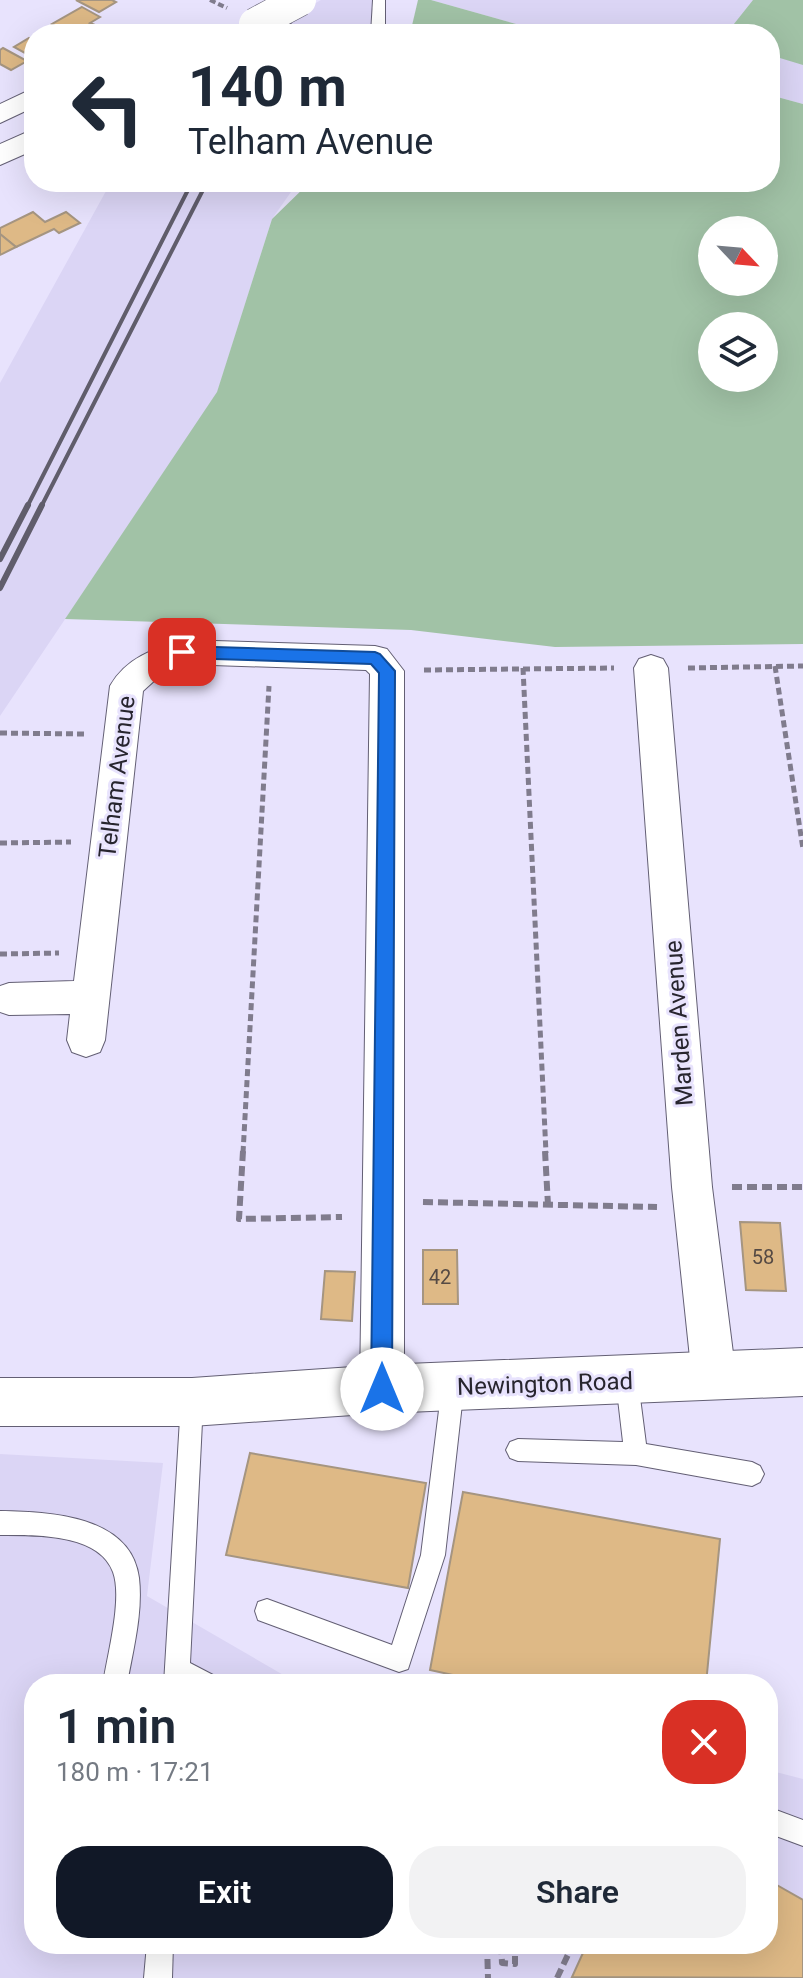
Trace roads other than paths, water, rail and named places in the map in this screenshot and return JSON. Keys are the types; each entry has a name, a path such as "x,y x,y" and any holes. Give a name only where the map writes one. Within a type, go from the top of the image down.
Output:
{"main road":[{"path":"254,24 300,0"},
{"path":"0,156 24,143"},
{"name":"Newington Road","path":"0,1402 192,1402 382,1389 627,1382 803,1372"}],"street":[{"path":"0,115 24,102"},
{"name":"Telham Avenue","path":"86,1040 127,686 153,662 182,652 375,658 387,671 382,1389"},
{"name":"Marden Avenue","path":"651,668 693,1197 714,1377"},
{"path":"9,999 90,997"}],"lane":[{"path":"378,24 379,0"},
{"path":"627,1382 636,1454"},
{"path":"267,1611 399,1660 433,1555 453,1386"},
{"path":"177,1674 192,1402"},
{"path":"518,1450 636,1454 752,1474"},
{"path":"0,1523 23,1523 80,1532 110,1545 125,1568 126,1608 116,1674"},
{"path":"778,1824 803,1833"},
{"path":"158,1978 159,1954"}],"railway":[{"path":"275,24 288,0"},
{"path":"289,24 301,0"},
{"path":"27,507 187,192"},
{"path":"41,507 202,192"},
{"path":"0,559 28,505"},
{"path":"0,588 42,505"}]}
